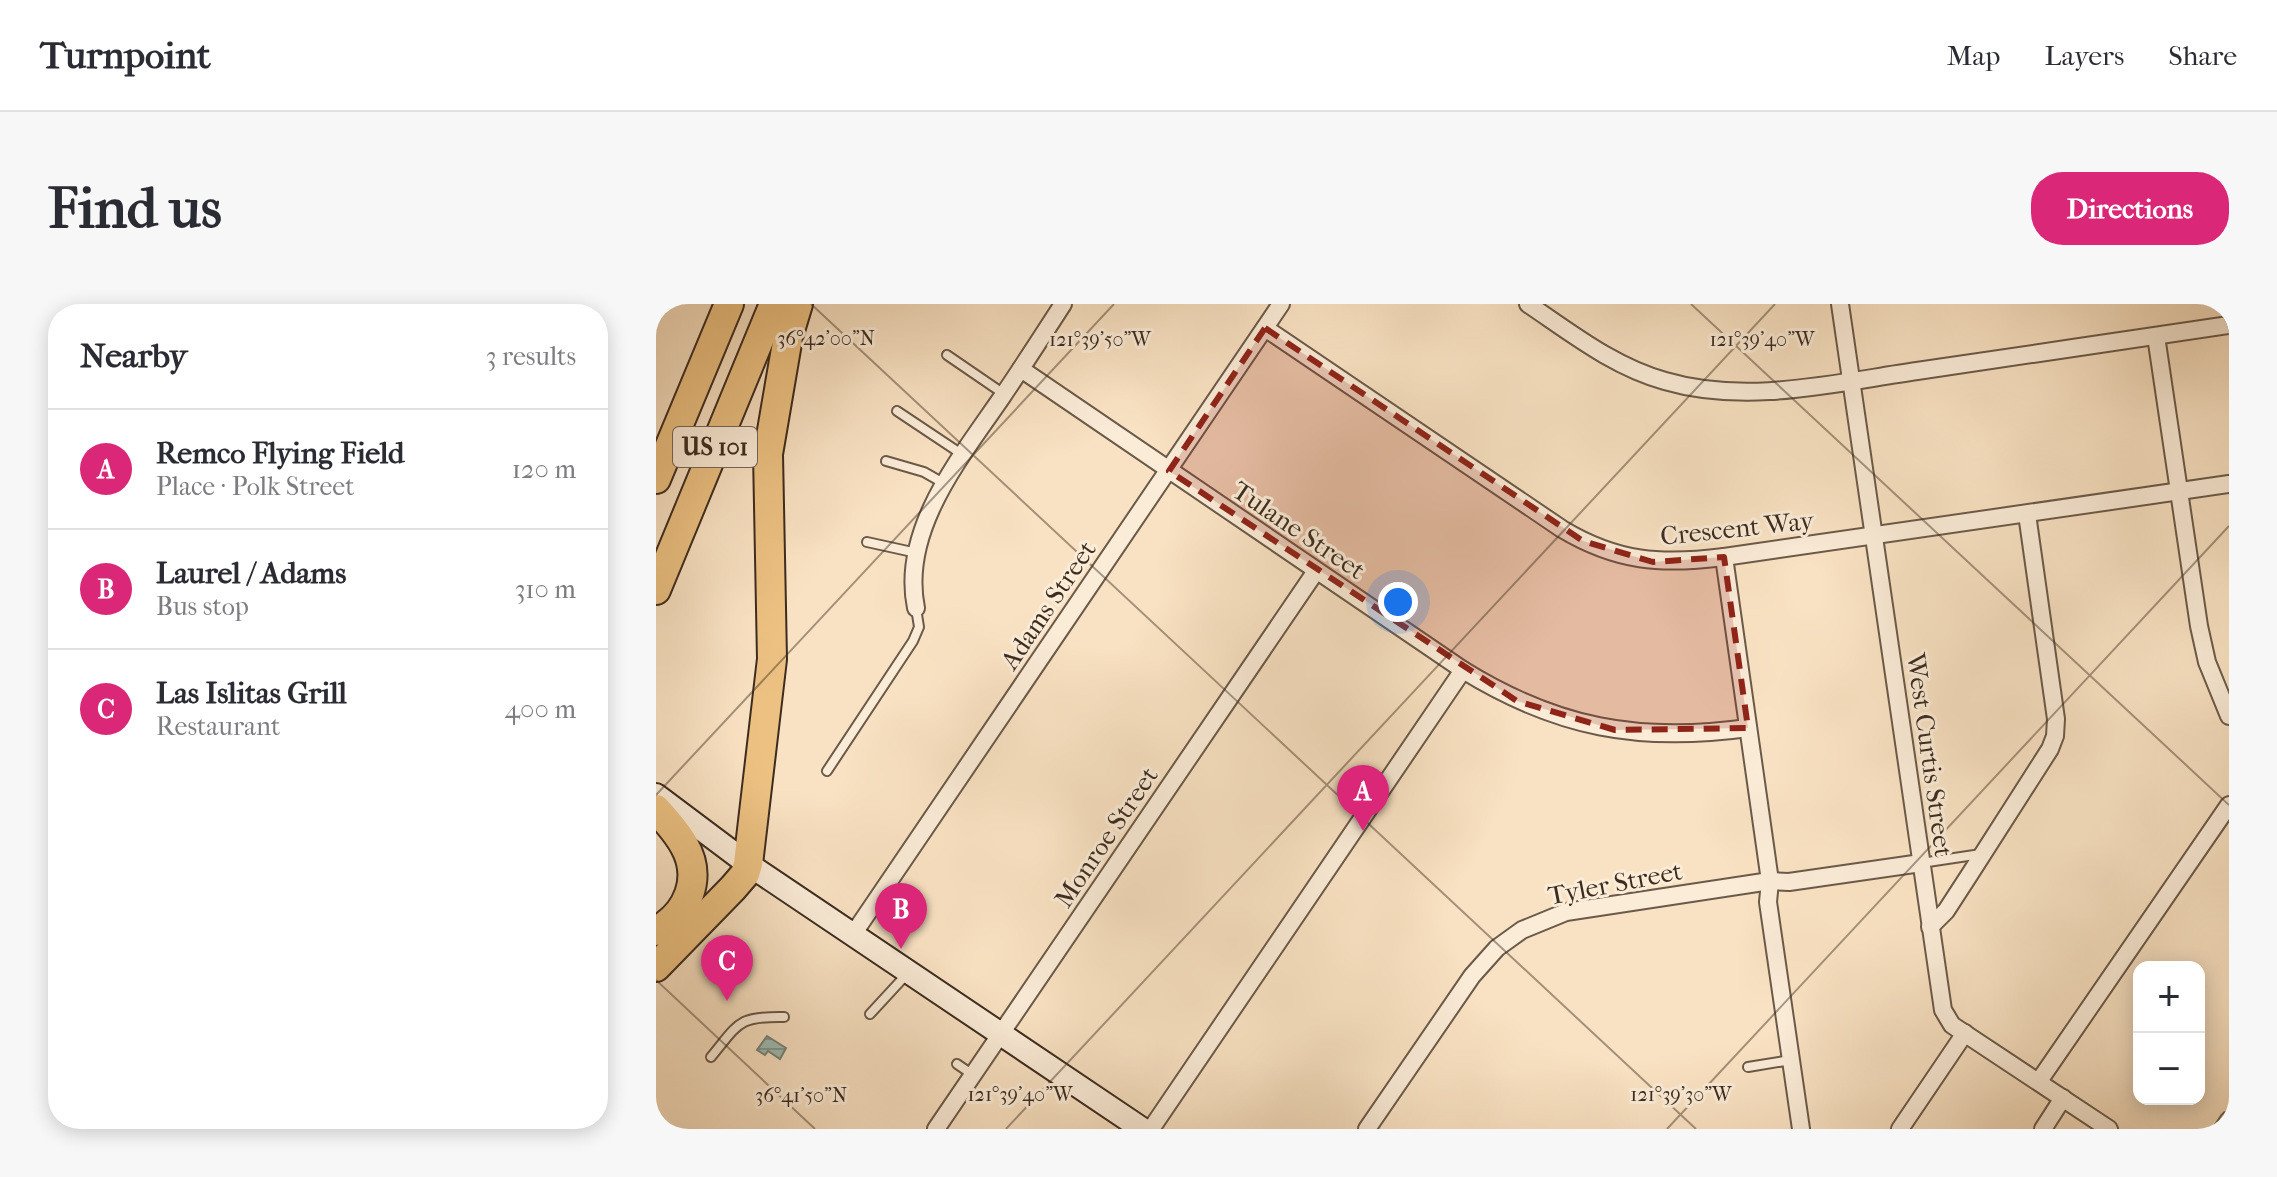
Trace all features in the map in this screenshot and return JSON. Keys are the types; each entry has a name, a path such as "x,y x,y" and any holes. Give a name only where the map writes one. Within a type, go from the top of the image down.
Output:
{"highway":[{"name":"US 101","path":"656,479 729,304"},
{"name":"US 101","path":"656,590 774,304"},
{"path":"656,967 733,888 745,874 748,864 772,659 768,454 788,337 798,304"},
{"path":"656,809 684,845 693,873 686,903 673,920 656,931"}],"main road":[{"path":"656,795 748,864 1142,1129"}],"street":[{"path":"916,608 913,587 917,553 928,519 963,455 1063,304"},
{"name":"Adams Street","path":"854,933 1281,304"},
{"path":"1528,304 1617,362 1648,376 1720,392 1761,392 2229,325"},
{"name":"West Curtis Street","path":"1840,304 1943,1010 1952,1025 2109,1129"},
{"name":"Crescent Way","path":"1265,328 1583,541 1617,554 1653,562 1685,562 1875,537 2229,484"},
{"path":"2156,336 2199,626 2207,662 2229,716"},
{"name":"Tulane Street","path":"1021,369 1463,670 1525,704 1594,726 1666,734 1748,728"},
{"path":"1930,927 1946,911 2050,749 2056,729 2027,514"},
{"path":"1724,557 1770,881 1768,902 1801,1129"},
{"name":"Monroe Street","path":"936,1129 1316,571"},
{"path":"1151,1129 1463,670"},
{"path":"2039,1081 2229,805"},
{"name":"Tyler Street","path":"1367,1129 1472,976 1497,948 1522,930 1566,912 1770,881 1789,882 1921,863"},
{"path":"1900,1129 1965,1033"},
{"path":"2043,1129 2063,1098"},
{"path":"2223,1129 2229,1120"}],"lane":[{"path":"947,355 1004,394"},
{"path":"897,411 963,455"},
{"path":"886,461 924,472 945,484"},
{"path":"867,542 917,553"},
{"path":"827,771 913,641 919,627 916,608"},
{"path":"1921,863 1981,854"},
{"path":"870,1014 910,971"},
{"path":"711,1057 743,1020 759,1016 784,1017"},
{"path":"1748,1067 1791,1060"},
{"path":"957,1064 973,1075"}],"highlighted area":[{"path":"1265,328 1583,541 1653,562 1724,557 1748,728 1615,730 1517,701 1169,471"}],"water":[{"path":"767,1036 786,1048 780,1059 768,1051 765,1055 757,1050"}],"place":[{"name":"Remco Flying Field","path":"1363,831"},
{"name":"Laurel / Adams","path":"901,949"},
{"name":"Las Islitas Grill","path":"727,1001"}]}
